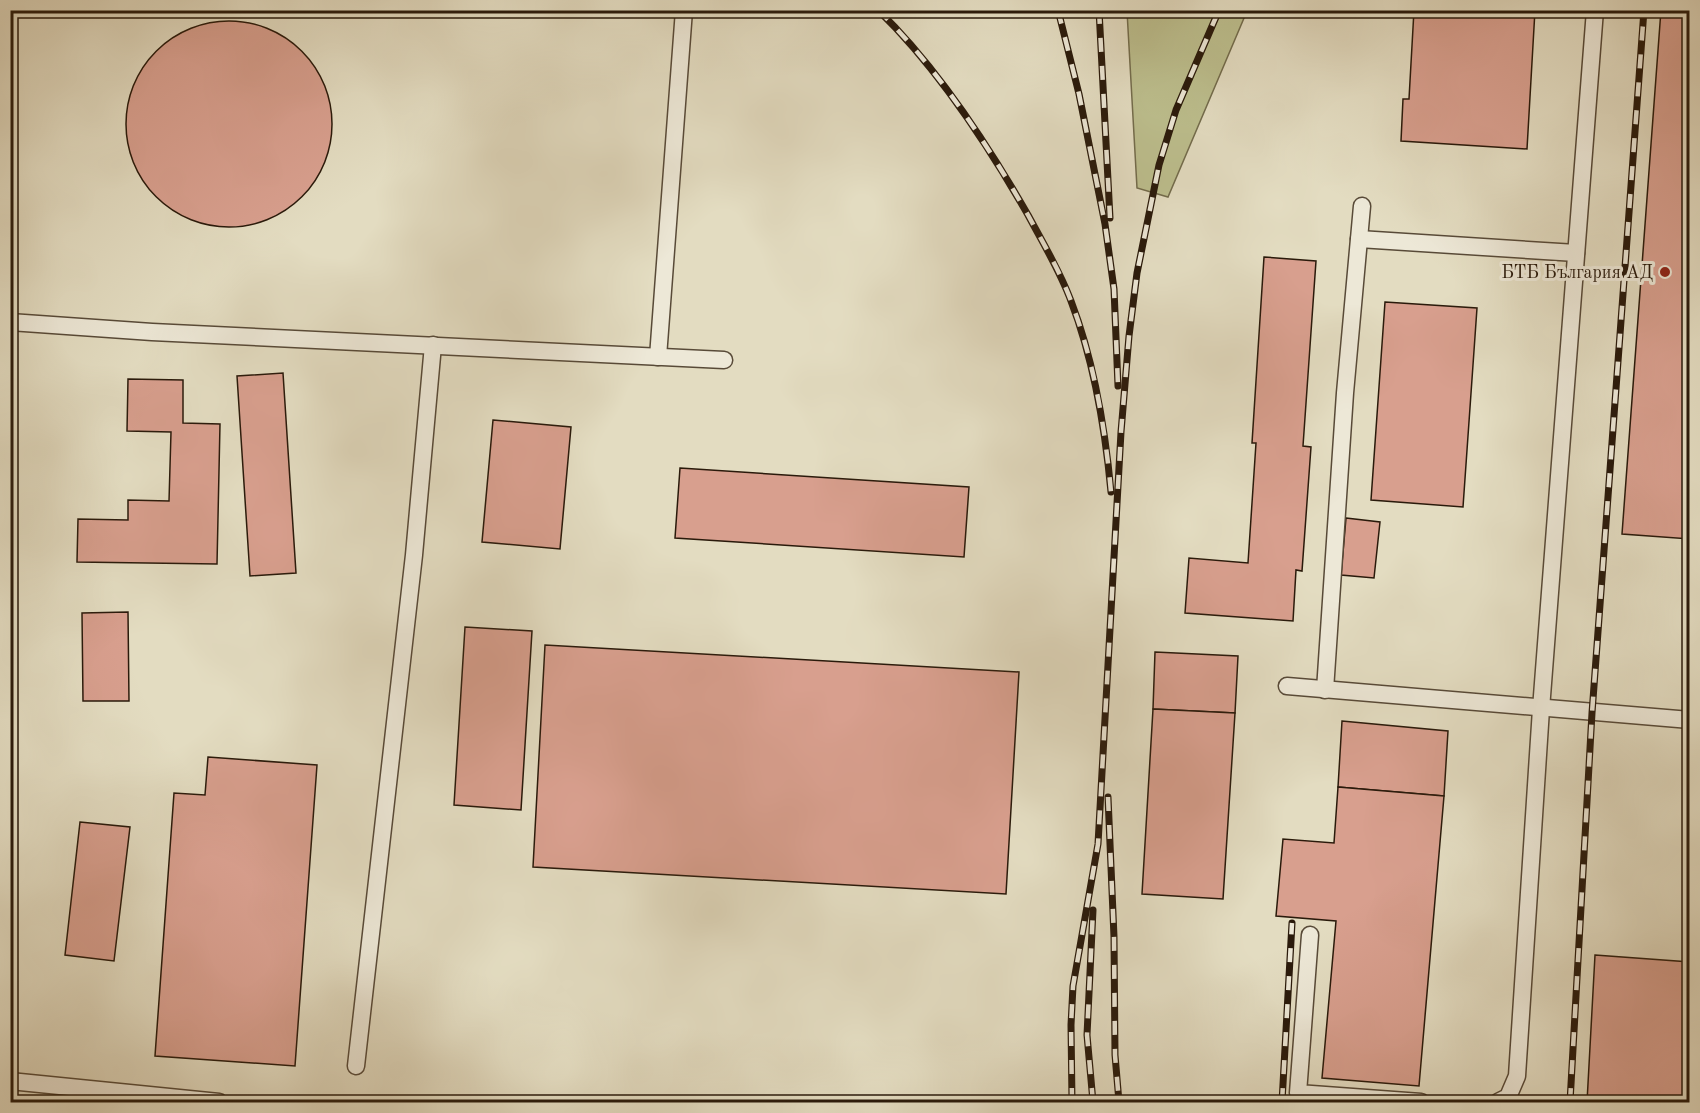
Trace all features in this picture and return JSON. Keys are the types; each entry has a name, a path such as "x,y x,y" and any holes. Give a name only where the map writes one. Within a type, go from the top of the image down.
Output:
{"lane":[{"path":"658,357 684,10"},
{"path":"1498,1102 1508,1097 1516,1076 1541,709 1595,10"},
{"path":"1324,690 1345,393 1362,206"},
{"path":"1359,239 1576,254"},
{"path":"10,322 152,332 724,360"},
{"path":"356,1066 414,555 433,345"},
{"path":"1287,686 1689,720"},
{"path":"1310,935 1298,1093 1421,1102"},
{"path":"10,1081 219,1102"}],"green space":[{"path":"1127,11 1247,11 1168,197 1137,188"}],"building":[{"path":"1414,10 1535,10 1527,149 1401,141 1403,99 1409,99"},
{"name":"БТБ България АД","path":"1661,10 1690,10 1690,539 1622,534"},
{"path":"219,21 239,21 259,25 278,33 302,51 315,67 324,84 332,114 328,154 324,164 315,181 302,197 278,215 259,223 239,227 219,227 199,223 180,215 164,204 149,189 138,173 130,154 126,134 126,114 130,94 138,75 149,59 164,44 180,33 199,25"},
{"path":"1264,257 1316,261 1303,446 1311,447 1302,571 1296,570 1293,621 1185,613 1189,558 1248,563 1256,443 1252,443"},
{"path":"1385,302 1477,308 1463,507 1371,500"},
{"path":"283,373 296,573 250,576 237,376"},
{"path":"128,379 183,380 183,423 220,424 217,564 77,562 78,519 128,520 128,500 169,501 171,432 127,431"},
{"path":"493,420 571,427 560,549 482,542"},
{"path":"680,468 969,487 964,557 675,538"},
{"path":"1346,518 1380,522 1374,578 1341,575"},
{"path":"128,612 129,701 83,701 82,613"},
{"path":"465,627 532,631 521,810 454,805"},
{"path":"545,645 1019,672 1006,894 533,867"},
{"path":"1155,652 1238,656 1235,713 1153,709"},
{"path":"1153,709 1235,713 1223,899 1142,894"},
{"path":"1342,721 1448,731 1444,796 1338,787"},
{"path":"208,757 317,765 295,1066 155,1056 174,793 205,795"},
{"path":"1338,787 1444,796 1419,1086 1322,1078 1336,921 1276,916 1283,839 1334,843"},
{"path":"80,822 130,827 114,961 65,955"},
{"path":"1595,955 1690,962 1690,1102 1587,1102"}],"railway":[{"path":"878,10 920,56 960,107 1012,188 1057,268 1079,324 1092,371 1102,419 1111,492"},
{"path":"1058,10 1079,94 1105,224 1114,289 1118,386"},
{"path":"1099,10 1110,218"},
{"path":"1072,1102 1073,986 1098,844 1121,432 1137,273 1159,165 1176,110 1219,10"},
{"path":"1570,1102 1592,713 1644,10"},
{"path":"1108,797 1114,937 1115,1055 1119,1102"},
{"path":"1093,910 1087,1035 1093,1102"},
{"path":"1282,1102 1292,923"}],"place":[{"name":"БТБ България АД","path":"1665,272"}]}
